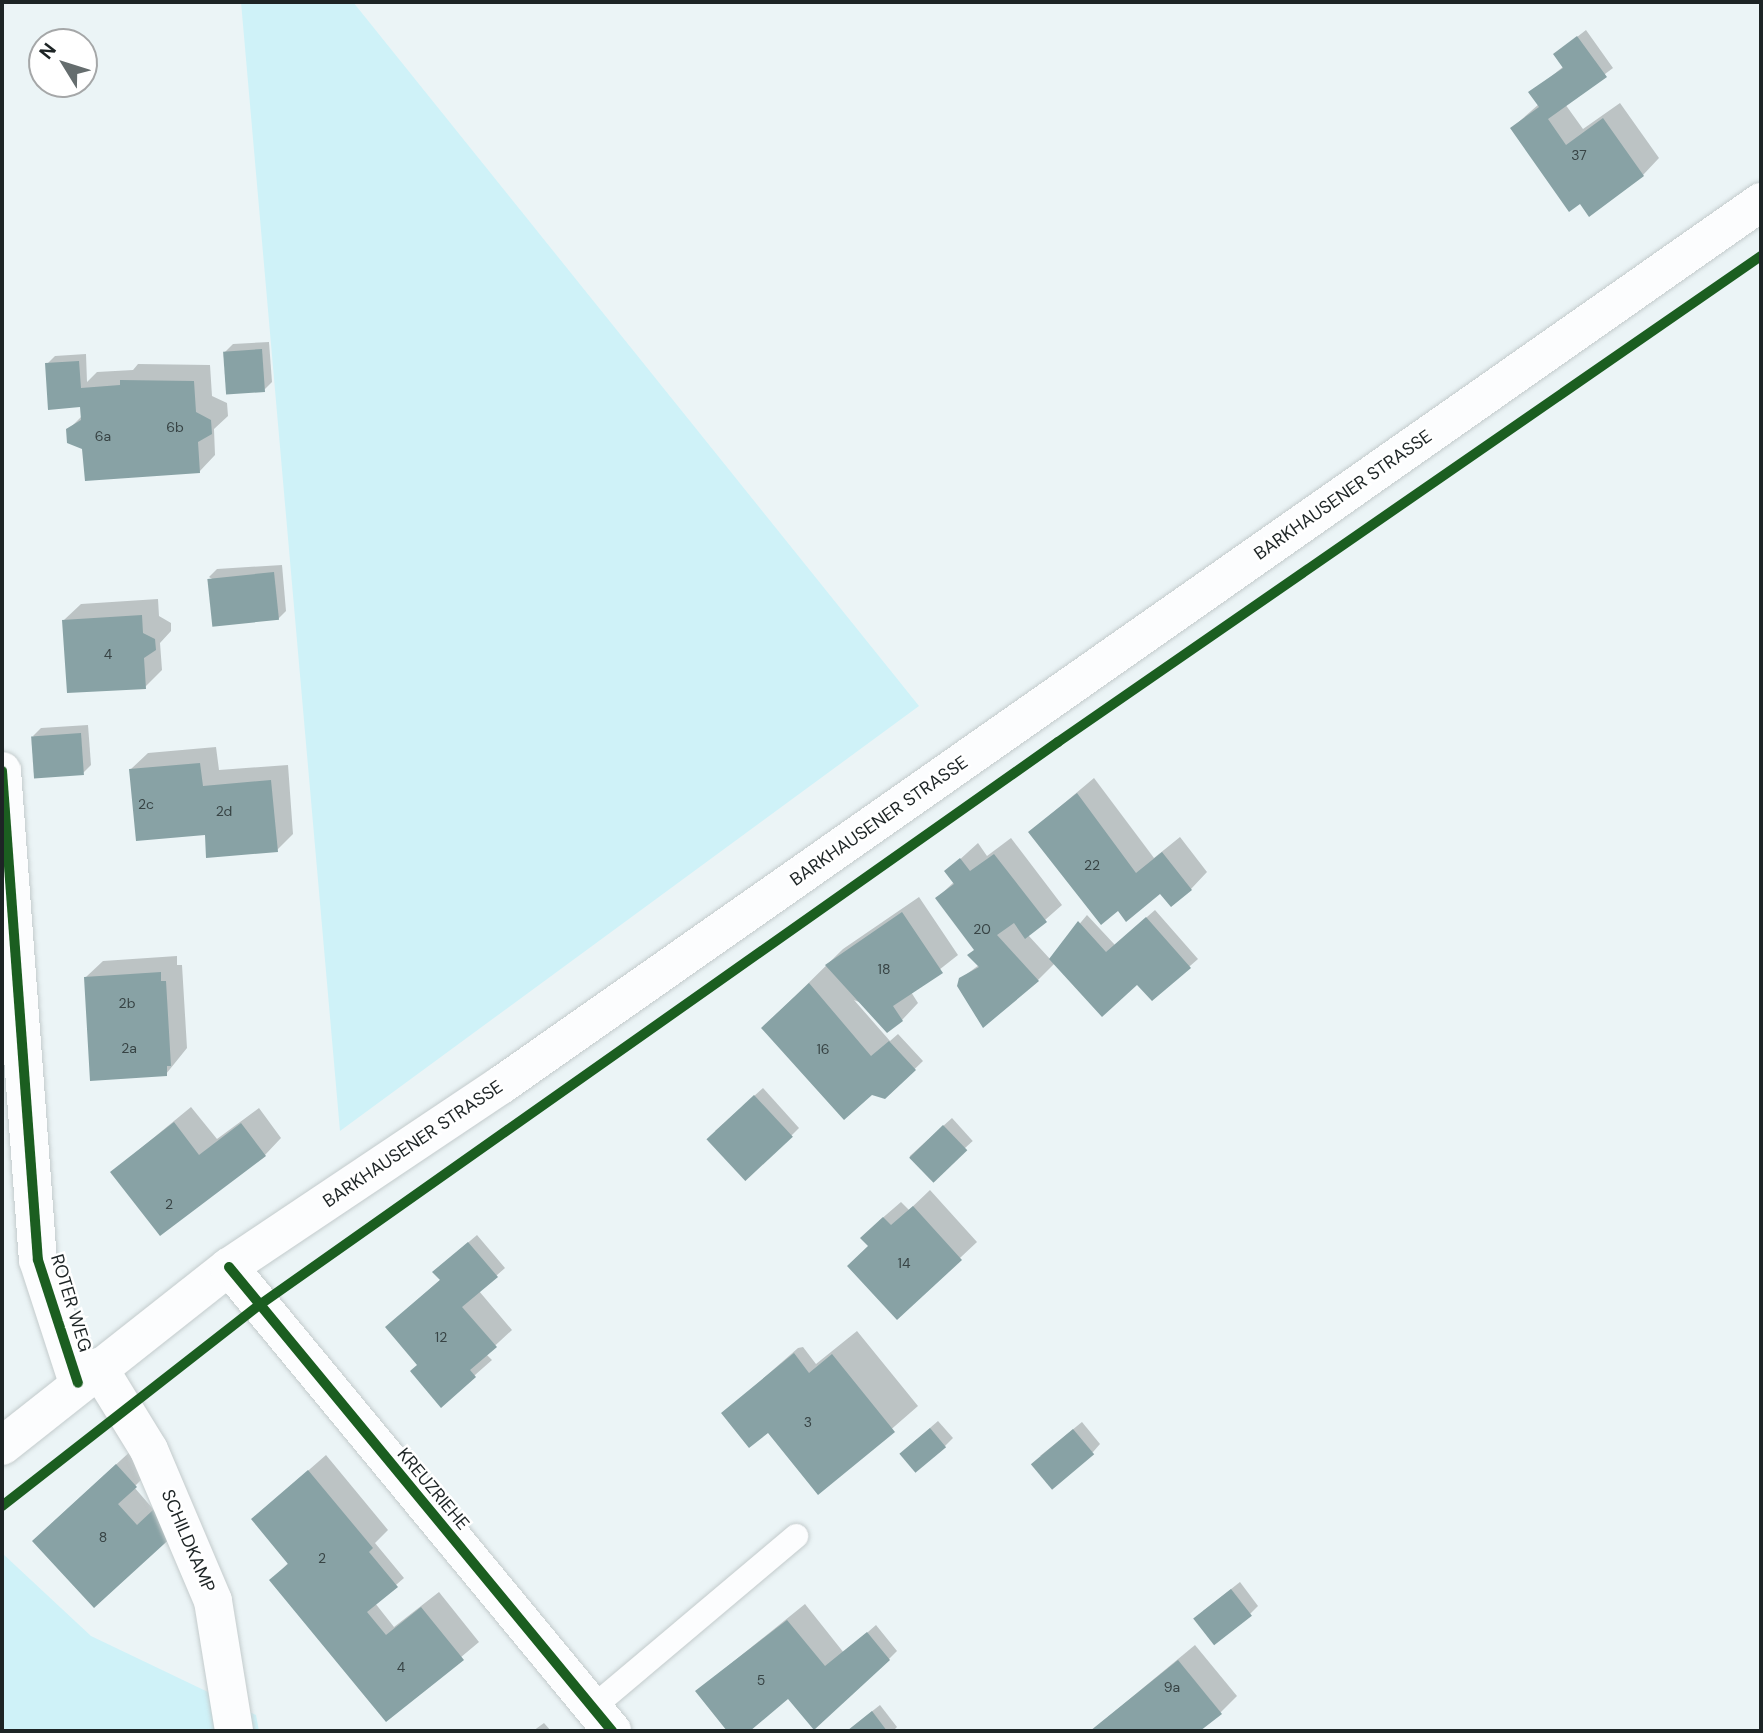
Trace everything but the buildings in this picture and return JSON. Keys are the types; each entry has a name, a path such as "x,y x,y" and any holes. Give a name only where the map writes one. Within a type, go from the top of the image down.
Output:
{"main road":[{"name":"BARKHAUSENER STRASSE","path":"2,1446 88,1375 229,1267 501,1085 1761,202"},
{"name":"ROTER WEG","path":"2,771 38,1260 88,1375"},
{"name":"KREUZRIEHE","path":"229,1267 602,1720"},
{"name":"SCHILDKAMP","path":"88,1375 149,1451 213,1601 234,1731"}],"lane":[{"path":"602,1720 796,1536"}],"shaded area":[{"path":"241,2 353,2 919,706 340,1131"},
{"path":"2,1553 91,1636 256,1715 259,1731 2,1731"}],"cycle path":[{"path":"2,1506 258,1306 1058,742 1761,256"},
{"path":"2,771 38,1260 78,1383"},
{"path":"229,1267 612,1731"}]}
